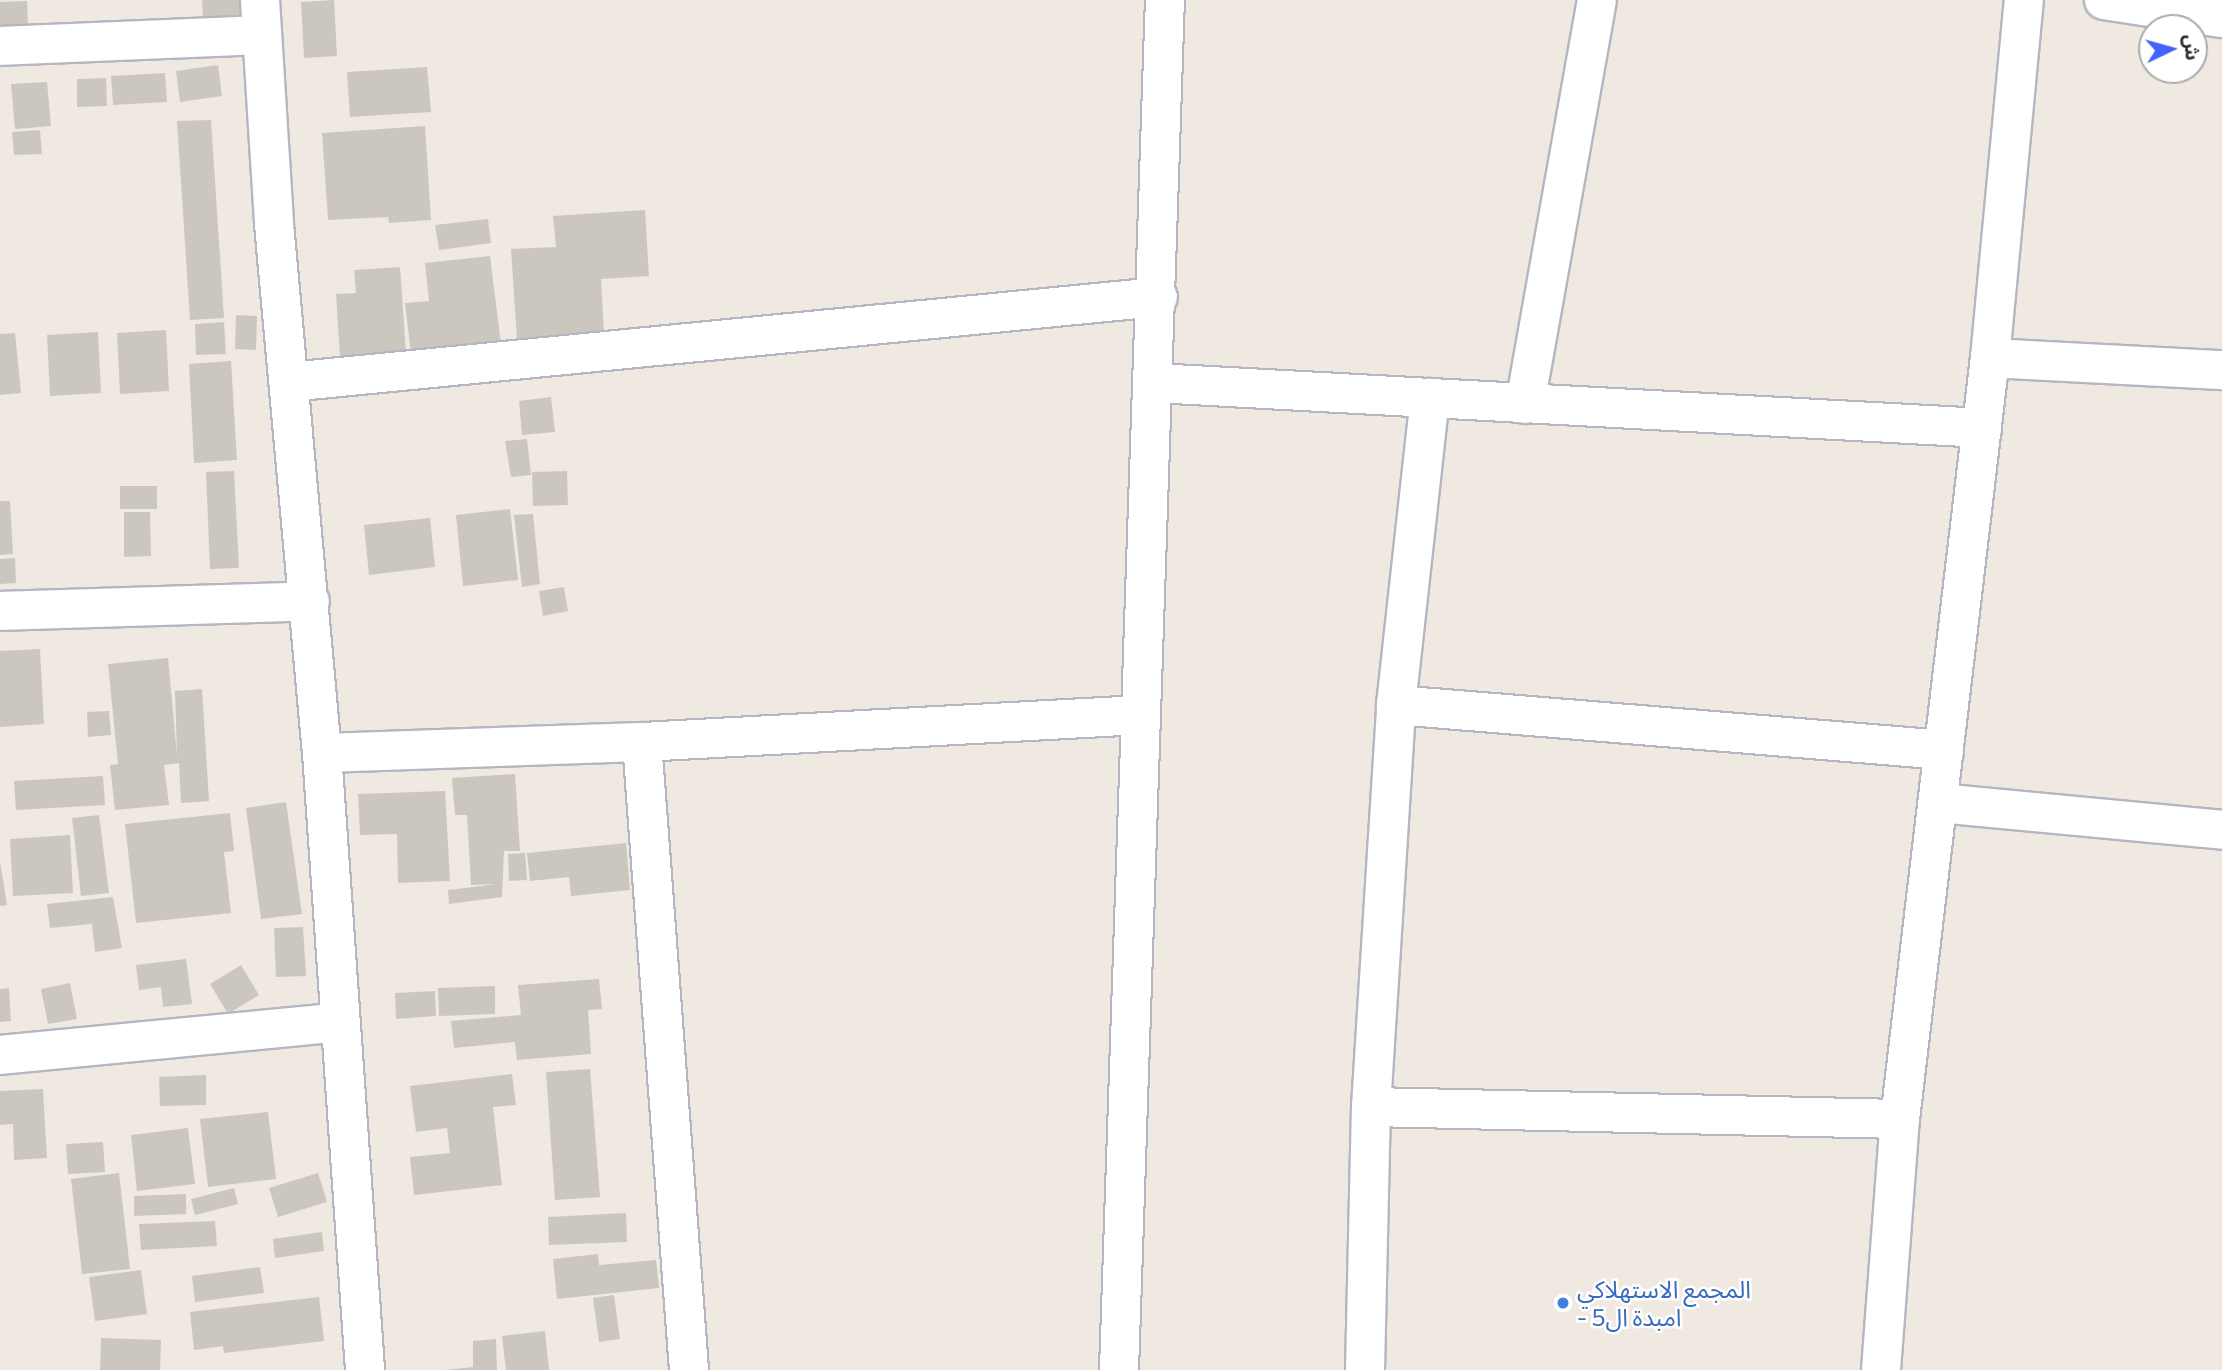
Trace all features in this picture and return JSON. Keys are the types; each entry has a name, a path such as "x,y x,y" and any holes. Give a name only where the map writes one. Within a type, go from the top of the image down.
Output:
{"street":[{"path":"1119,1370 1139,715 1158,298 1165,0"},
{"path":"1525,404 1597,0"},
{"path":"1881,1370 1900,1119 1990,358 2024,0"},
{"path":"2104,0 2222,18"},
{"path":"0,46 261,17 289,382 322,753 365,1370"},
{"path":"289,382 1158,298"},
{"path":"1990,358 2222,370"},
{"path":"1155,383 1982,428"},
{"path":"1364,1370 1371,1107 1396,705 1430,398"},
{"path":"0,611 310,601"},
{"path":"1396,705 1944,750"},
{"path":"322,753 642,742 1139,715"},
{"path":"642,742 689,1370"},
{"path":"1939,803 2222,830"},
{"path":"0,1055 340,1022"},
{"path":"1371,1107 1900,1119"}],"building":[{"path":"202,0 243,0 245,28 204,31"},
{"path":"334,0 337,56 304,58 301,2"},
{"path":"27,1 28,26 0,28 0,2"},
{"path":"218,65 222,96 180,102 176,71"},
{"path":"427,67 431,112 350,117 347,72"},
{"path":"165,73 167,102 113,105 111,76"},
{"path":"106,78 107,106 77,107 77,79"},
{"path":"47,82 51,126 15,129 11,84"},
{"path":"211,120 224,318 190,320 177,121"},
{"path":"425,126 431,220 389,223 388,217 328,220 322,133"},
{"path":"40,130 42,154 14,155 12,132"},
{"path":"645,210 649,276 601,279 604,334 517,340 511,249 556,247 553,216"},
{"path":"488,219 491,243 439,250 435,225"},
{"path":"490,256 501,344 411,354 405,303 429,301 425,263"},
{"path":"400,267 406,353 340,357 336,294 356,293 354,270"},
{"path":"236,315 257,316 256,350 235,349"},
{"path":"224,322 226,354 196,355 195,324"},
{"path":"166,330 169,391 120,394 117,333"},
{"path":"98,332 101,393 50,396 47,335"},
{"path":"15,333 21,393 0,395 0,334"},
{"path":"231,361 237,460 194,463 189,364"},
{"path":"551,397 555,432 522,435 519,401"},
{"path":"527,439 531,475 511,477 505,441"},
{"path":"234,471 239,568 210,569 206,472"},
{"path":"567,471 568,505 533,506 532,472"},
{"path":"120,486 157,486 157,509 120,509"},
{"path":"0,501 10,501 13,554 0,555"},
{"path":"510,509 518,580 463,586 456,515"},
{"path":"124,512 150,512 151,556 124,557"},
{"path":"533,514 540,584 522,587 514,515"},
{"path":"430,518 435,567 369,575 364,525"},
{"path":"15,558 16,583 0,584 0,559"},
{"path":"564,587 568,611 543,616 539,591"},
{"path":"40,649 44,724 0,727 0,651"},
{"path":"168,658 177,755 175,691 202,689 209,801 181,803 179,763 164,765 169,805 115,810 110,765 118,764 108,664"},
{"path":"109,711 111,735 88,737 87,712"},
{"path":"515,774 520,851 504,851 502,897 449,904 448,890 497,884 471,885 467,815 455,815 452,778"},
{"path":"103,776 105,805 16,810 14,781"},
{"path":"445,791 450,881 398,883 397,834 360,835 358,794"},
{"path":"286,802 302,914 261,919 246,808"},
{"path":"230,813 234,851 224,852 231,913 136,923 125,824"},
{"path":"99,815 109,893 81,896 72,818"},
{"path":"70,835 73,893 13,896 10,839"},
{"path":"626,843 630,890 571,896 569,877 530,881 527,853"},
{"path":"525,853 527,880 509,881 508,854"},
{"path":"0,861 7,905 0,906"},
{"path":"113,897 122,948 95,952 92,924 50,928 47,904"},
{"path":"303,927 306,976 276,977 274,928"},
{"path":"186,959 192,1004 163,1007 161,987 139,990 136,965"},
{"path":"241,965 259,995 228,1014 210,984"},
{"path":"599,979 602,1009 588,1010 591,1054 517,1060 515,1042 454,1048 451,1021 521,1015 518,985"},
{"path":"70,983 77,1019 48,1024 41,989"},
{"path":"495,986 495,1014 439,1016 438,988"},
{"path":"9,988 11,1021 0,1022 0,989"},
{"path":"435,991 436,1016 396,1019 395,993"},
{"path":"590,1069 600,1197 555,1200 546,1072"},
{"path":"512,1074 516,1105 493,1107 502,1185 414,1195 410,1157 450,1153 447,1128 416,1132 410,1086"},
{"path":"206,1075 206,1105 160,1106 159,1077"},
{"path":"43,1089 47,1158 14,1160 13,1124 0,1125 0,1091"},
{"path":"268,1112 276,1179 208,1187 200,1119"},
{"path":"188,1128 195,1184 137,1191 131,1135"},
{"path":"103,1142 105,1172 68,1174 66,1144"},
{"path":"119,1173 130,1269 82,1274 71,1179"},
{"path":"318,1173 327,1202 278,1217 269,1188"},
{"path":"234,1188 238,1204 195,1215 191,1199"},
{"path":"186,1194 186,1214 134,1216 134,1196"},
{"path":"626,1213 627,1242 549,1245 548,1217"},
{"path":"215,1221 217,1246 141,1250 139,1224"},
{"path":"322,1232 324,1251 275,1258 273,1239"},
{"path":"598,1254 599,1265 656,1260 659,1288 557,1299 553,1259"},
{"path":"260,1267 264,1293 195,1302 192,1276"},
{"path":"141,1270 147,1314 95,1321 89,1277"},
{"path":"614,1295 620,1339 599,1342 593,1298"},
{"path":"319,1297 324,1341 224,1353 223,1346 194,1350 190,1312"},
{"path":"545,1331 549,1370 506,1370 502,1336"},
{"path":"101,1338 161,1340 160,1370 100,1370"},
{"path":"496,1339 497,1370 445,1370 473,1367 473,1341"}],"place":[{"name":"المجمع الاستهلاكي - امبدة ال5","path":"1563,1303"}]}
